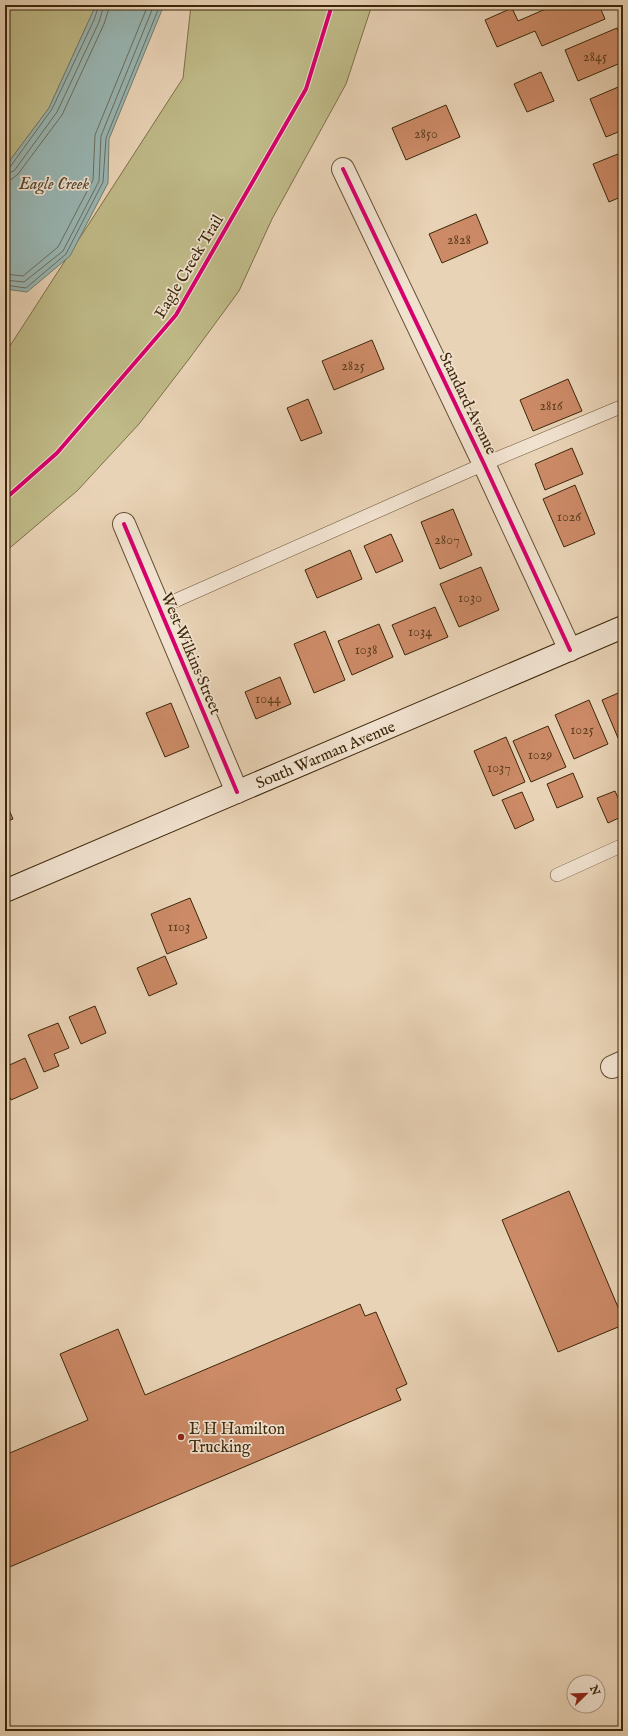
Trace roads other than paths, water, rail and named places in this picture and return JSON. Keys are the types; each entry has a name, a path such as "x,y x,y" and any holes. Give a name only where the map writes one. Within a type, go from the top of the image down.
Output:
{"street":[{"name":"Standard Avenue","path":"343,169 484,464 570,650"},
{"name":"West Wilkins Street","path":"124,524 161,607 237,792"},
{"name":"South Warman Avenue","path":"5,891 623,627"}],"lane":[{"path":"161,607 484,464 623,406"},
{"path":"557,875 623,845"}],"water":[{"name":"Eagle Creek","path":"96,5 164,5 109,139 108,183 70,256 27,292 5,289 5,167 49,108"}],"place":[{"name":"E H Hamilton Trucking","path":"181,1437"}]}
